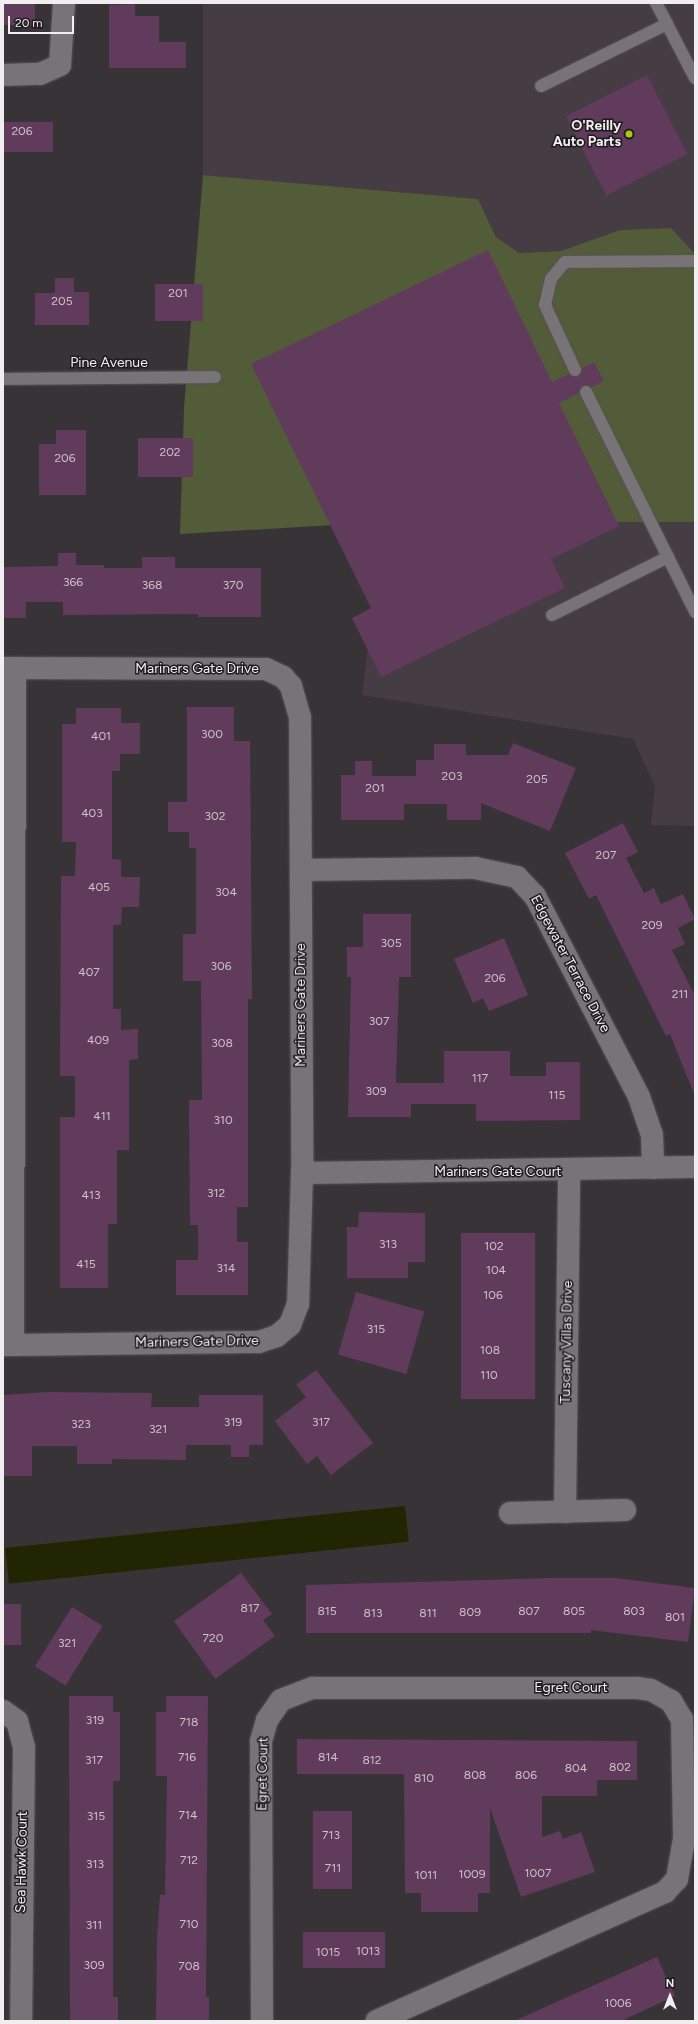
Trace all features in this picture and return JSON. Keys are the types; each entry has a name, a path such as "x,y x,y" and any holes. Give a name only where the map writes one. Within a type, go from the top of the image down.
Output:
{"street":[{"path":"3,75 40,74 60,65 64,3"},
{"path":"8,1345 9,668"},
{"name":"Mariners Gate Drive","path":"8,1345 259,1342 277,1336 290,1324 298,1304 302,1173 300,717 297,698 283,677 266,669 9,668"},
{"name":"Edgewater Terrace Drive","path":"301,870 475,868 517,878 535,896 639,1097 652,1135 653,1168"},
{"name":"Mariners Gate Court","path":"302,1173 569,1172 695,1167"},
{"name":"Tuscany Villas Drive","path":"565,1512 569,1172"},
{"path":"510,1513 625,1510"},
{"name":"Egret Court","path":"262,2021 261,1740 266,1720 281,1700 313,1688 636,1688 651,1690 671,1701 682,1719 684,1839 679,1873 665,1892 376,2021"},
{"name":"Sea Hawk Court","path":"3,1711 16,1721 24,1748 12,1959 21,2021"}],"lane":[{"path":"656,3 667,24 691,60 695,78"},
{"path":"541,86 667,24"},
{"path":"575,370 545,305 551,279 565,262 695,261"},
{"name":"Pine Avenue","path":"3,379 215,377"},
{"path":"586,392 695,612"},
{"path":"552,616 668,557"}],"shaded area":[{"path":"203,3 695,3 695,254 671,228 620,230 561,251 519,253 496,237 478,199 203,175"},
{"path":"203,175 478,199 496,237 519,253 561,251 620,230 671,228 695,254 694,522 383,522 180,534 184,408"},
{"path":"695,520 695,826 651,825 655,786 633,739 362,695 383,522"},
{"path":"405,1506 409,1542 9,1584 5,1548"}],"building":[{"path":"3,3 35,3 35,25 3,25"},
{"path":"135,4 135,16 159,16 159,42 186,42 186,68 109,68 109,5"},
{"path":"647,75 687,154 606,196 566,116"},
{"path":"3,122 53,122 53,152 3,152"},
{"path":"488,250 552,382 569,374 578,377 582,368 594,362 604,381 592,387 583,385 579,393 559,403 619,526 551,559 565,588 381,677 352,618 371,608 251,364"},
{"path":"55,278 74,278 74,292 89,292 89,325 35,325 35,293 55,293"},
{"path":"155,284 203,284 203,321 155,321"},
{"path":"56,430 86,430 86,495 39,495 39,444 56,444"},
{"path":"138,438 193,438 193,477 138,477"},
{"path":"58,553 76,553 76,565 104,565 104,568 142,568 142,557 175,557 175,568 261,568 261,617 198,617 198,614 63,615 63,602 26,602 26,618 3,618 3,567 58,566"},
{"path":"187,707 234,707 234,741 250,741 252,999 248,999 248,1207 237,1207 237,1242 248,1242 248,1295 176,1295 176,1260 198,1260 198,1225 190,1225 189,1100 202,1100 201,981 183,981 183,934 196,934 196,848 189,848 189,832 168,832 168,802 187,802"},
{"path":"76,708 121,708 121,723 140,723 140,754 120,754 120,771 112,771 112,859 121,860 121,877 140,877 139,907 122,907 121,925 113,925 113,1009 121,1009 121,1030 138,1029 138,1059 129,1060 129,1150 117,1150 117,1224 108,1224 108,1288 60,1288 60,1117 75,1117 75,1076 60,1076 61,876 75,876 76,842 62,842 62,724 76,724"},
{"path":"513,743 576,768 550,831 481,803 481,820 447,820 447,804 404,804 404,820 341,820 341,775 355,775 355,761 372,761 372,776 416,776 416,760 434,760 434,744 466,744 466,755 508,755"},
{"path":"623,823 638,852 626,858 644,893 654,888 661,904 683,894 695,919 678,928 685,944 672,950 695,996 695,1096 670,1034 666,1036 596,895 589,899 565,853"},
{"path":"363,914 411,914 411,977 399,977 396,1083 444,1083 444,1051 510,1051 510,1076 546,1076 546,1062 580,1062 580,1120 476,1121 476,1104 411,1104 411,1117 348,1117 351,977 347,977 347,947 363,947"},
{"path":"504,938 528,995 489,1011 483,998 473,1003 454,959"},
{"path":"359,1212 425,1213 425,1262 408,1262 408,1278 347,1278 347,1227 358,1227"},
{"path":"461,1233 535,1233 535,1399 461,1399"},
{"path":"356,1292 424,1312 406,1374 338,1354"},
{"path":"316,1370 373,1443 331,1475 317,1456 307,1464 275,1421 306,1397 296,1385"},
{"path":"48,1392 152,1393 151,1407 199,1407 199,1395 263,1395 263,1445 249,1445 249,1457 231,1457 231,1445 186,1445 186,1460 112,1459 112,1464 77,1464 77,1446 32,1446 32,1476 3,1476 3,1395"},
{"path":"241,1573 272,1614 263,1620 275,1636 215,1679 174,1621"},
{"path":"551,1578 616,1578 695,1588 688,1642 591,1630 591,1633 306,1633 306,1585"},
{"path":"3,1604 21,1604 21,1645 3,1645"},
{"path":"72,1607 103,1626 65,1685 35,1666"},
{"path":"69,1696 113,1696 113,1712 120,1712 120,1781 113,1781 113,1997 118,1997 118,2021 70,2021"},
{"path":"166,1696 208,1696 206,1997 209,1997 209,2021 156,2021 157,1938 160,1895 165,1895 167,1776 156,1776 156,1712 166,1712"},
{"path":"297,1739 637,1741 637,1780 597,1780 597,1796 542,1796 542,1837 560,1831 563,1839 581,1832 595,1872 521,1897 490,1808 490,1893 478,1893 478,1912 421,1912 421,1893 405,1893 404,1774 297,1774"},
{"path":"313,1811 352,1811 352,1889 313,1889"},
{"path":"303,1932 385,1932 385,1968 303,1968"},
{"path":"657,1957 675,1996 621,2021 514,2021"}],"place":[{"name":"O'Reilly Auto Parts","path":"629,134"}]}
